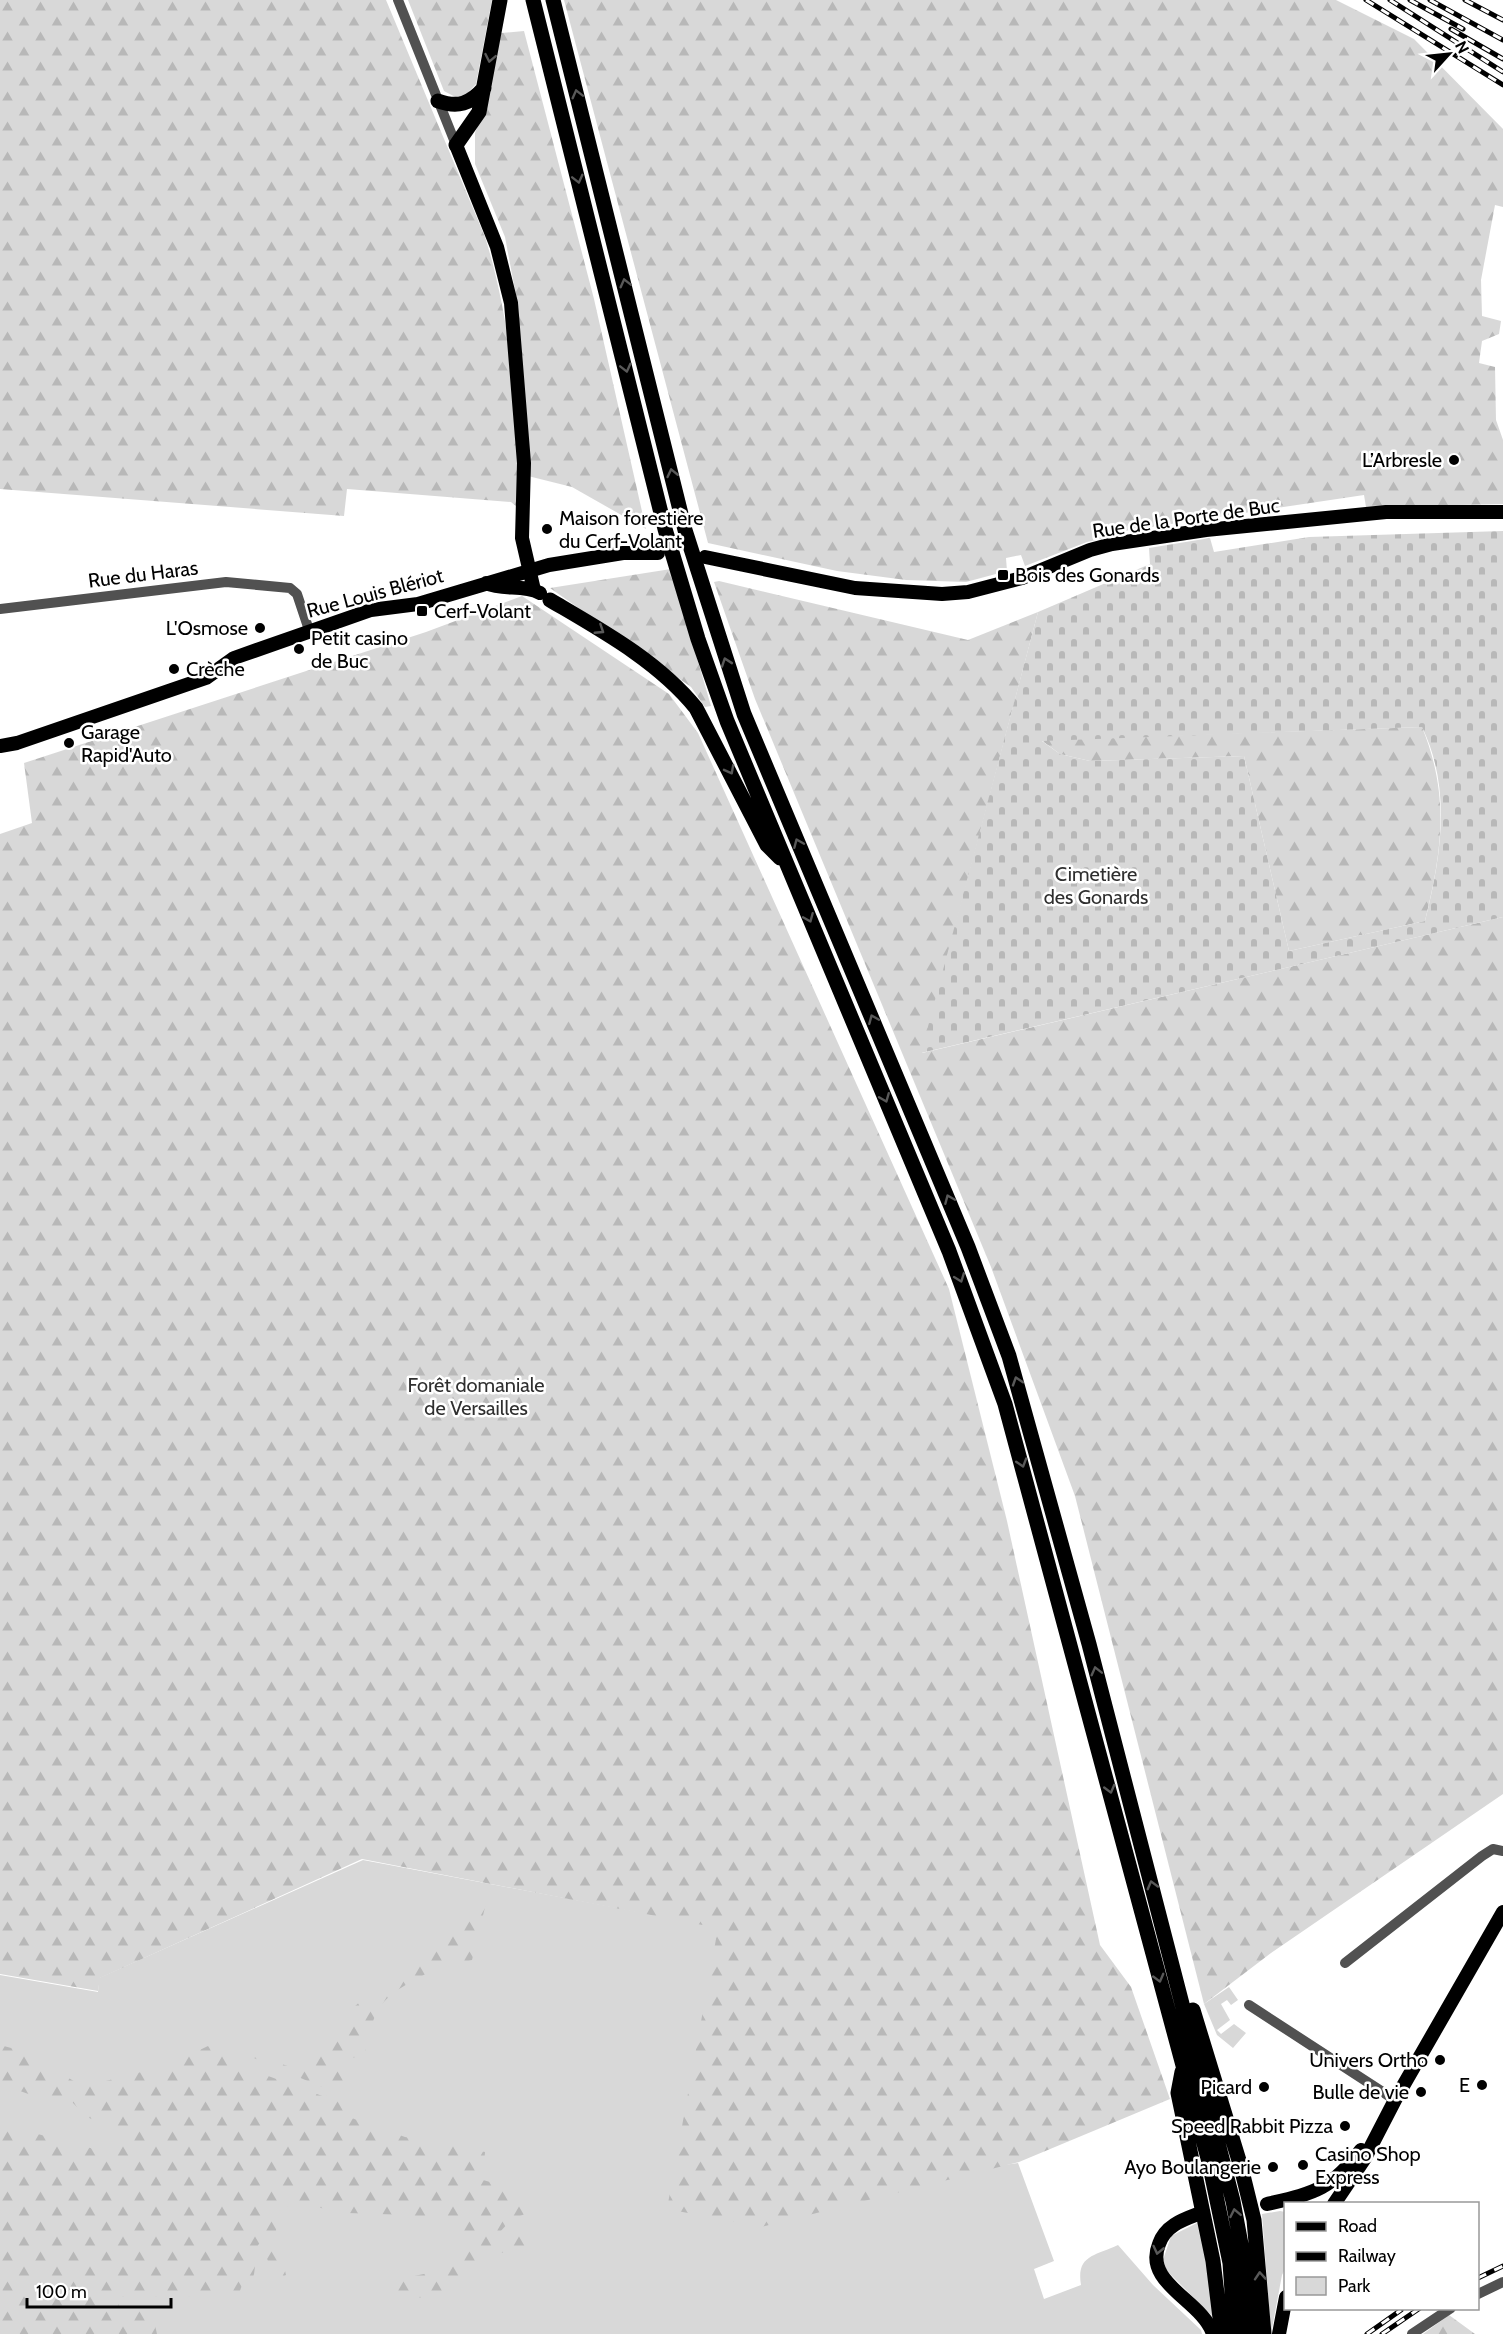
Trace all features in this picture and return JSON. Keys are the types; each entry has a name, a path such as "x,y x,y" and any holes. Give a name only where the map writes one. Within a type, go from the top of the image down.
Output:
{"highway":[{"path":"456,145 479,111 500,0"},
{"path":"533,0 665,529 727,721 949,1251 1005,1404 1224,2228 1234,2302 1235,2334"},
{"path":"553,0 685,530 701,563 744,714 969,1247 1009,1356 1089,1644 1233,2201 1244,2260 1250,2334"},
{"path":"438,101 450,106 462,105 484,88"},
{"path":"550,600 602,631 681,690 696,708 767,845 787,864"},
{"path":"1166,1942 1179,1961 1254,2220 1264,2334"},
{"path":"1182,2066 1178,2093 1211,2252 1222,2334"}],"main road":[{"path":"456,145 497,247 511,303 524,463 522,538 527,570 534,590"},
{"name":"Rue de la Porte de Buc","path":"701,563 855,588 942,594 968,592 1022,578 1090,550 1112,544 1206,530 1386,512 1503,512"},
{"path":"527,570 623,553 658,553"},
{"name":"Rue Louis Blériot","path":"0,746 16,743 206,678 234,658 309,630 371,610 418,604 527,570"},
{"path":"484,583 494,587 534,590 550,600"},
{"path":"1335,2202 1358,2170 1395,2100 1503,1912"},
{"path":"1285,2202 1312,2199 1337,2179 1380,2128"},
{"path":"1284,2202 1267,2204 1284,2208"},
{"path":"1198,2214 1175,2224 1166,2231 1157,2248 1155,2261 1160,2275 1199,2310 1213,2334"},
{"path":"1279,2334 1284,2308"}],"street":[{"path":"398,0 456,145"},
{"name":"Rue du Haras","path":"0,609 226,582 290,588 297,594 309,630"},
{"path":"1345,1964 1482,1856 1493,1850 1503,1851"},
{"path":"1249,2005 1395,2100"},
{"path":"1479,2294 1503,2282"},
{"path":"1412,2334 1448,2310"}],"green space":[{"path":"0,0 386,0 485,237 494,269 512,370 517,440 517,507 511,502 347,489 344,516 0,489"},
{"path":"408,0 492,0 476,84 461,100 444,91"},
{"path":"564,0 1336,0 1414,39 1503,129 1503,207 1495,205 1481,280 1482,316 1501,321 1499,334 1482,341 1479,363 1495,367 1496,420 1503,440 1503,504 1366,507 1364,495 1111,533 1110,537 1087,542 1025,566 1021,555 1006,558 1007,571 966,582 906,580 837,571 708,543"},
{"path":"524,31 594,299 646,529 572,487 528,476 518,306 505,237 475,164 475,133 487,99 501,33"},
{"name":"Cimetière des Gonards","path":"1503,531 1503,917 921,1053 1038,612 1150,564 1149,548 1210,538 1214,552 1309,537","holes":["1422,727 1437,774 1441,823 1436,872 1425,921 1289,951 1244,756 1090,761 1060,754 1042,741"]},
{"path":"671,569 711,706 705,707 691,687 550,588"},
{"path":"719,581 968,640 1038,612 922,1053 1503,917 1503,1794 1271,1953 1204,2004 1075,1496 991,1267 755,699 714,582"},
{"name":"Forêt domaniale de Versailles","path":"522,596 669,694 698,733 949,1289 1007,1521 1100,1945 1131,1987 1170,2099 1019,2162 761,2227 667,2209 718,1928 362,1859 100,1978 98,1991 0,1974 0,834 32,823 24,763 426,632"},
{"path":"1422,727 1431,752 1440,800 1439,847 1425,921 1289,951 1244,756 1090,761 1060,754 1041,740"},
{"path":"363,1860 719,1927 983,2168 1018,2163 1054,2261 1034,2269 1044,2299 1081,2285 1080,2275 1084,2262 1118,2245 1153,2285 1201,2330 1202,2334 0,2334 0,1975 98,1992 99,1978"},
{"path":"489,1891 472,1960 465,1962 448,1959 403,1986 387,1999 374,2018 364,2056 350,2058 339,2102 346,2116 405,2137 485,2152 483,2180 528,2193 527,2213 511,2220 499,2233 503,2239 520,2226 531,2222 527,2245 501,2253 490,2248 476,2260 475,2268 445,2292 425,2298 413,2297 388,2286 387,2282 451,2268 463,2253 462,2240 446,2213 426,2215 425,2227 410,2228 411,2215 347,2213 300,2204 289,2205 282,2213 276,2229 278,2247 286,2275 281,2278 273,2275 261,2242 258,2245 250,2287 246,2286 245,2277 238,2296 231,2297 231,2286 223,2285 219,2296 115,2297 121,2310 139,2306 151,2308 157,2334 0,2334 0,2318 12,2304 8,2294 0,2289 0,2124 98,2150 114,2152 118,2145 110,2127 87,2117 70,2100 57,2104 0,2084 0,2045 41,2056 57,2071 77,2083 94,2084 145,2071 156,2071 208,2046 252,2070 325,2097 328,2094 324,2088 254,2058 259,2056 270,2058 296,2067 295,2059 300,2054 320,2053 353,2008 365,1997 384,1989 411,1959 442,1935 461,1927 472,1905"},
{"path":"1229,1987 1238,2000 1231,2005 1227,2000 1221,2004 1230,2020 1217,2030 1221,2034 1234,2024 1246,2033 1233,2048 1217,2035 1204,2004"},
{"path":"1284,2212 1284,2271 1271,2334 1262,2214"},
{"path":"1201,2221 1217,2321 1167,2271 1163,2260 1171,2236"},
{"path":"1449,2315 1475,2334 1423,2334"}],"railway":[{"path":"1366,0 1503,85"},
{"path":"1390,0 1503,72"},
{"path":"1410,0 1463,29"},
{"path":"1430,0 1503,40"},
{"path":"1465,0 1503,20"},
{"path":"1451,29 1503,59"},
{"path":"1479,2278 1503,2266"},
{"path":"1367,2334 1401,2310"},
{"path":"1382,2334 1417,2310"}],"place":[{"name":"L’Arbresle","path":"1454,460"},
{"name":"Maison forestière du Cerf-Volant","path":"547,529"},
{"name":"Bois des Gonards","path":"1003,575"},
{"name":"Cerf-Volant","path":"422,611"},
{"name":"L'Osmose","path":"260,628"},
{"name":"Petit casino de Buc","path":"299,649"},
{"name":"Crèche","path":"174,669"},
{"name":"Garage Rapid'Auto","path":"69,743"},
{"name":"Univers Ortho","path":"1440,2060"},
{"name":"E","path":"1482,2085"},
{"name":"Picard","path":"1264,2087"},
{"name":"Bulle de vie","path":"1421,2092"},
{"name":"Speed Rabbit Pizza","path":"1345,2126"},
{"name":"Casino Shop Express","path":"1303,2165"},
{"name":"Ayo Boulangerie","path":"1273,2167"}]}
